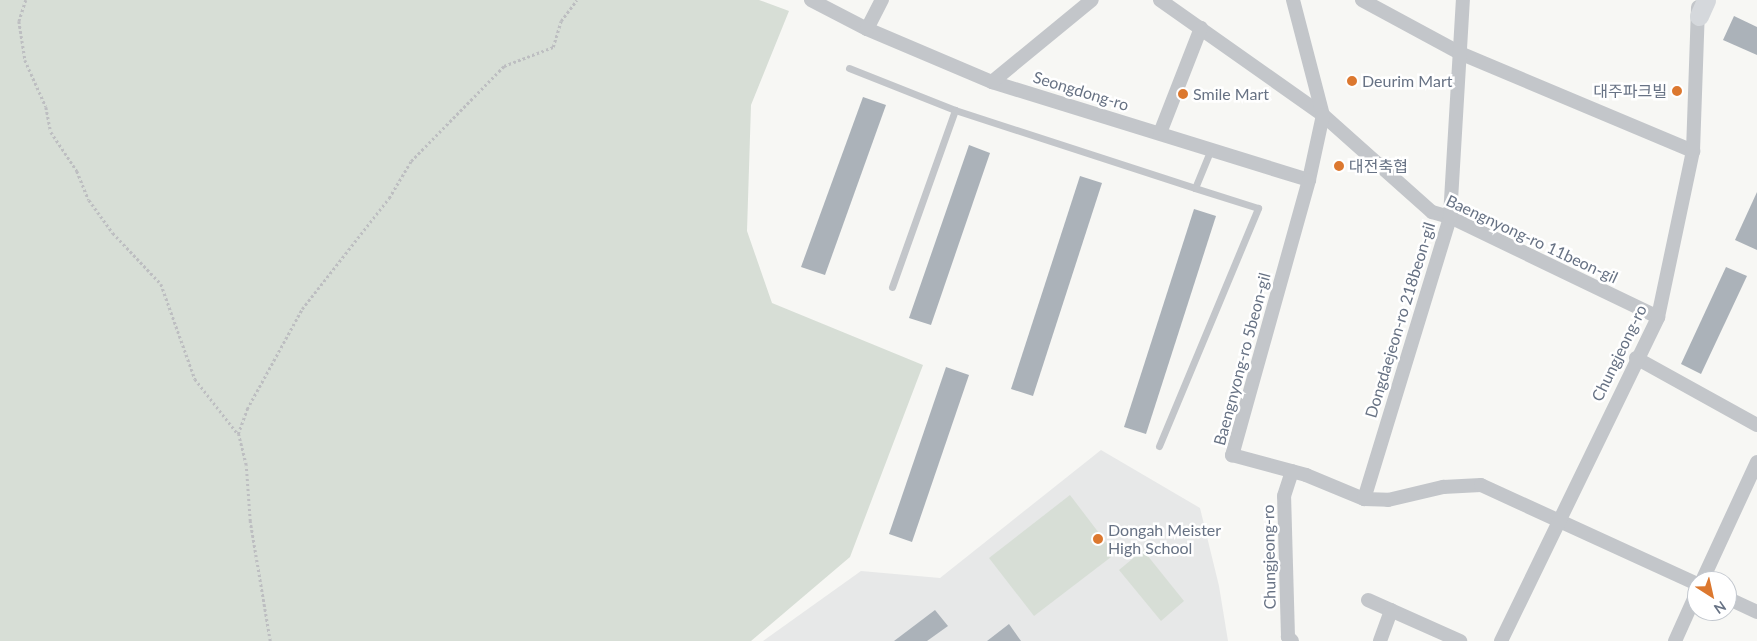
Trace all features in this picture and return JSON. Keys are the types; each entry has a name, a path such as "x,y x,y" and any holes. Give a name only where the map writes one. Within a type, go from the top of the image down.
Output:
{"street":[{"name":"Seongdong-ro","path":"811,0 867,29 992,82 1309,180"},
{"path":"867,29 882,0"},
{"name":"Seongdong-ro","path":"992,82 1092,0"},
{"name":"Baengnyong-ro 11beon-gil","path":"1160,0 1323,115 1432,212 1450,217 1658,317"},
{"name":"Baengnyong-ro 5beon-gil","path":"1294,0 1323,115 1309,180 1232,455 1292,471 1364,499 1388,500 1443,487 1481,485 1559,519 1687,579"},
{"path":"1362,0 1462,54 1693,150"},
{"name":"Dongdaejeon-ro 218beon-gil","path":"1364,499 1450,217 1462,54 1463,0"},
{"name":"Chungjeong-ro","path":"1501,641 1636,358 1658,317 1693,150 1701,5"},
{"path":"1160,133 1201,28"},
{"path":"1636,358 1757,426"},
{"path":"1707,571 1757,462"},
{"name":"Chungjeong-ro","path":"1292,471 1284,496 1288,637 1292,641"},
{"path":"1368,600 1460,641"},
{"path":"1737,603 1757,612"},
{"path":"1380,641 1391,610"},
{"path":"1675,641 1687,614"}],"lane":[{"path":"849,68 955,110 1258,208 1159,446"},
{"path":"892,287 955,110"},
{"path":"1195,188 1212,149"}],"path":[{"path":"26,0 19,21 25,60 46,107 51,132 99,214 160,284 194,380 238,434 246,465 250,521 270,641"},
{"path":"238,434 247,409 302,309 389,198 412,161 504,66 553,47 561,21 577,0"}],"shaded area":[{"path":"0,0 759,0 789,11 751,105 747,231 772,303 923,365 850,557 751,641 0,641"},
{"name":"Dongah Meister High School","path":"1101,450 1200,508 1219,586 1228,641 763,641 861,571 940,578"},
{"path":"1070,495 1115,554 1034,616 989,558"},
{"path":"1143,550 1184,601 1161,621 1119,570"}],"building":[{"path":"1734,16 1757,27 1757,55 1723,40"},
{"path":"863,97 886,105 825,275 801,267"},
{"path":"969,145 990,153 931,325 909,318"},
{"path":"1080,176 1102,183 1033,396 1011,389"},
{"path":"1757,192 1757,250 1735,240"},
{"path":"1194,209 1216,216 1146,434 1124,427"},
{"path":"1726,267 1747,276 1701,374 1681,364"},
{"path":"946,367 969,375 912,542 889,534"},
{"path":"935,610 948,626 927,641 894,641"},
{"path":"1009,624 1021,641 987,641"}],"place":[{"name":"Deurim Mart","path":"1352,81"},
{"name":"대주파크빌","path":"1677,91"},
{"name":"Smile Mart","path":"1183,94"},
{"name":"대전축협","path":"1339,166"},
{"name":"Dongah Meister High School","path":"1098,539"}]}
